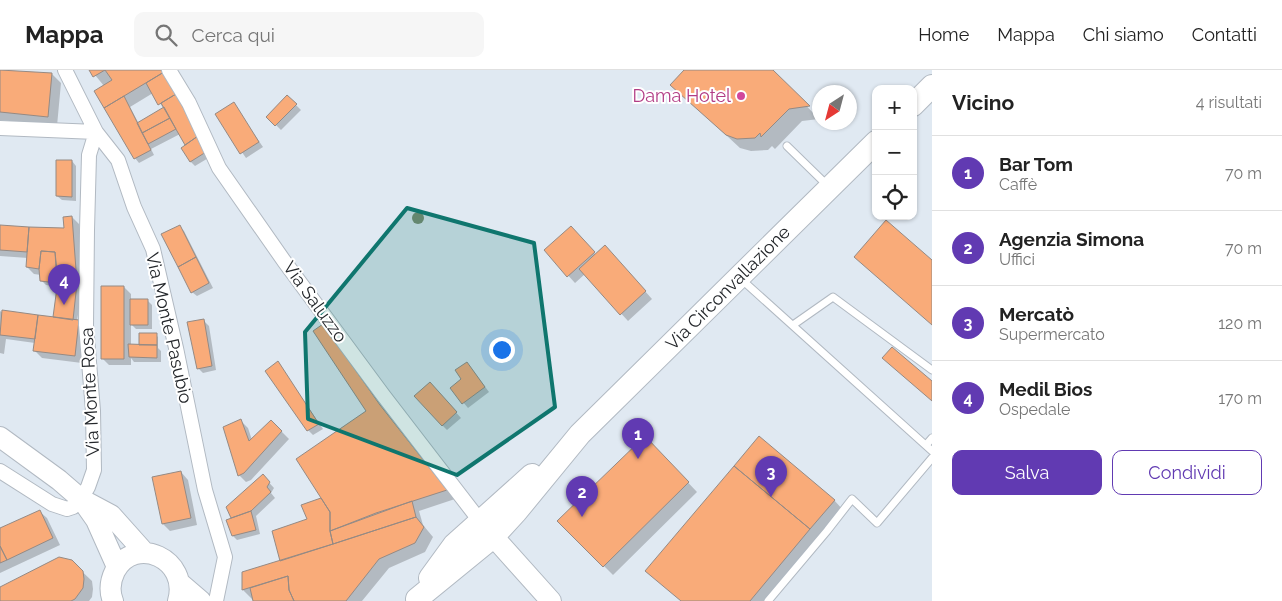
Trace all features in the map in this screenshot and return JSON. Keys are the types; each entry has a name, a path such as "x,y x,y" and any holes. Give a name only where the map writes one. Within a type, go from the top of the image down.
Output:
{"main road":[{"path":"917,101 932,86"},
{"name":"Via Circonvallazione","path":"417,600 487,529 516,512 580,434 872,146"},
{"path":"0,437 59,480 81,499 110,515 145,553"},
{"path":"81,499 96,520 117,567"},
{"path":"487,529 551,601"},
{"path":"113,601 110,586 112,576 117,567 130,557 145,553 155,555 172,565 177,574 179,592 201,601"}],"street":[{"name":"Via Monte Pasubio","path":"65,70 96,132 118,160 134,207 152,249 176,348 205,490 224,558 216,601"},
{"name":"Via Saluzzo","path":"169,70 189,103 219,168 284,261 383,396 487,529"},
{"path":"0,128 96,132"},
{"name":"Via Monte Rosa","path":"81,499 88,488 94,470 93,411 86,316 86,230 89,155 96,132"},
{"path":"0,471 52,504 67,509 73,507 81,499"}],"lane":[{"path":"787,146 830,188"},
{"path":"739,278 932,451"},
{"path":"793,325 833,297 932,370"},
{"path":"926,445 932,438"},
{"path":"768,601 852,499 877,523 932,458"}],"highlighted area":[{"path":"407,208 534,243 555,407 457,475 308,419 305,332"}],"building":[{"path":"0,70 52,73 48,117 0,112"},
{"path":"89,70 105,70 93,77"},
{"path":"105,70 163,70 164,72 104,108 94,91 112,80"},
{"name":"Dama Hotel","path":"684,70 773,70 810,106 789,109 761,137 760,133 755,138 737,139 726,135 670,85"},
{"path":"164,72 176,94 158,105 146,83"},
{"path":"176,94 198,136 185,145 161,103"},
{"path":"287,95 297,104 275,126 266,117"},
{"path":"124,96 151,150 134,159 104,108"},
{"path":"234,102 259,142 240,154 215,114"},
{"path":"164,107 170,118 142,133 137,123"},
{"path":"170,118 176,129 148,144 142,133"},
{"path":"198,136 206,152 190,162 181,148"},
{"path":"56,160 72,160 72,197 56,196"},
{"path":"72,216 77,283 58,280 55,252 41,251 39,269 26,267 29,227 64,228 63,217"},
{"path":"886,220 932,260 932,325 854,257"},
{"path":"0,225 29,227 27,252 0,250"},
{"path":"180,225 196,257 178,267 161,234"},
{"path":"571,226 595,252 567,277 544,250"},
{"path":"605,245 646,291 620,315 579,269"},
{"path":"41,251 55,252 57,283 40,281"},
{"path":"196,257 209,283 191,293 178,267"},
{"path":"58,280 77,283 73,320 53,317"},
{"path":"101,286 124,286 124,359 101,359"},
{"path":"130,299 148,299 148,325 130,325"},
{"path":"2,310 38,315 35,339 0,335"},
{"path":"38,315 79,320 75,356 33,351"},
{"path":"204,319 212,366 197,369 187,322"},
{"path":"323,324 380,405 447,490 376,513 330,531 330,512 296,459 366,411 313,331"},
{"path":"139,333 157,333 157,345 139,345"},
{"path":"128,344 157,345 157,358 129,357"},
{"path":"892,347 932,381 932,401 882,358"},
{"path":"278,361 319,424 307,431 265,371"},
{"path":"467,362 485,387 462,404 450,388 461,379 455,370"},
{"path":"430,382 457,412 442,426 414,396"},
{"path":"241,419 249,441 271,420 282,431 244,473 238,476 223,427"},
{"path":"645,436 689,482 603,567 557,521"},
{"path":"759,436 835,500 810,529 734,466"},
{"path":"734,466 810,529 750,601 681,601 645,571"},
{"path":"181,471 191,518 162,524 152,477"},
{"path":"263,474 270,482 267,487 271,492 251,511 231,518 226,507"},
{"path":"321,498 330,512 330,531 333,544 280,561 272,531 307,519 301,505"},
{"path":"412,501 416,517 333,544 330,531"},
{"path":"40,510 53,538 7,560 0,546 0,528"},
{"path":"251,511 256,530 232,536 226,520"},
{"path":"416,517 424,527 415,543 379,559 346,601 294,601 289,590 288,576 242,590 242,572"},
{"path":"0,546 7,560 0,563"},
{"path":"59,557 72,560 83,571 83,588 75,599 71,601 0,601 0,587"},
{"path":"288,576 289,590 294,601 253,601 250,588"}],"place":[{"name":"Dama Hotel","path":"741,96"},
{"name":"Medil Bios","path":"64,305"},
{"name":"Bar Tom","path":"638,459"},
{"name":"Mercatò","path":"771,497"},
{"name":"Agenzia Simona","path":"582,517"}]}
